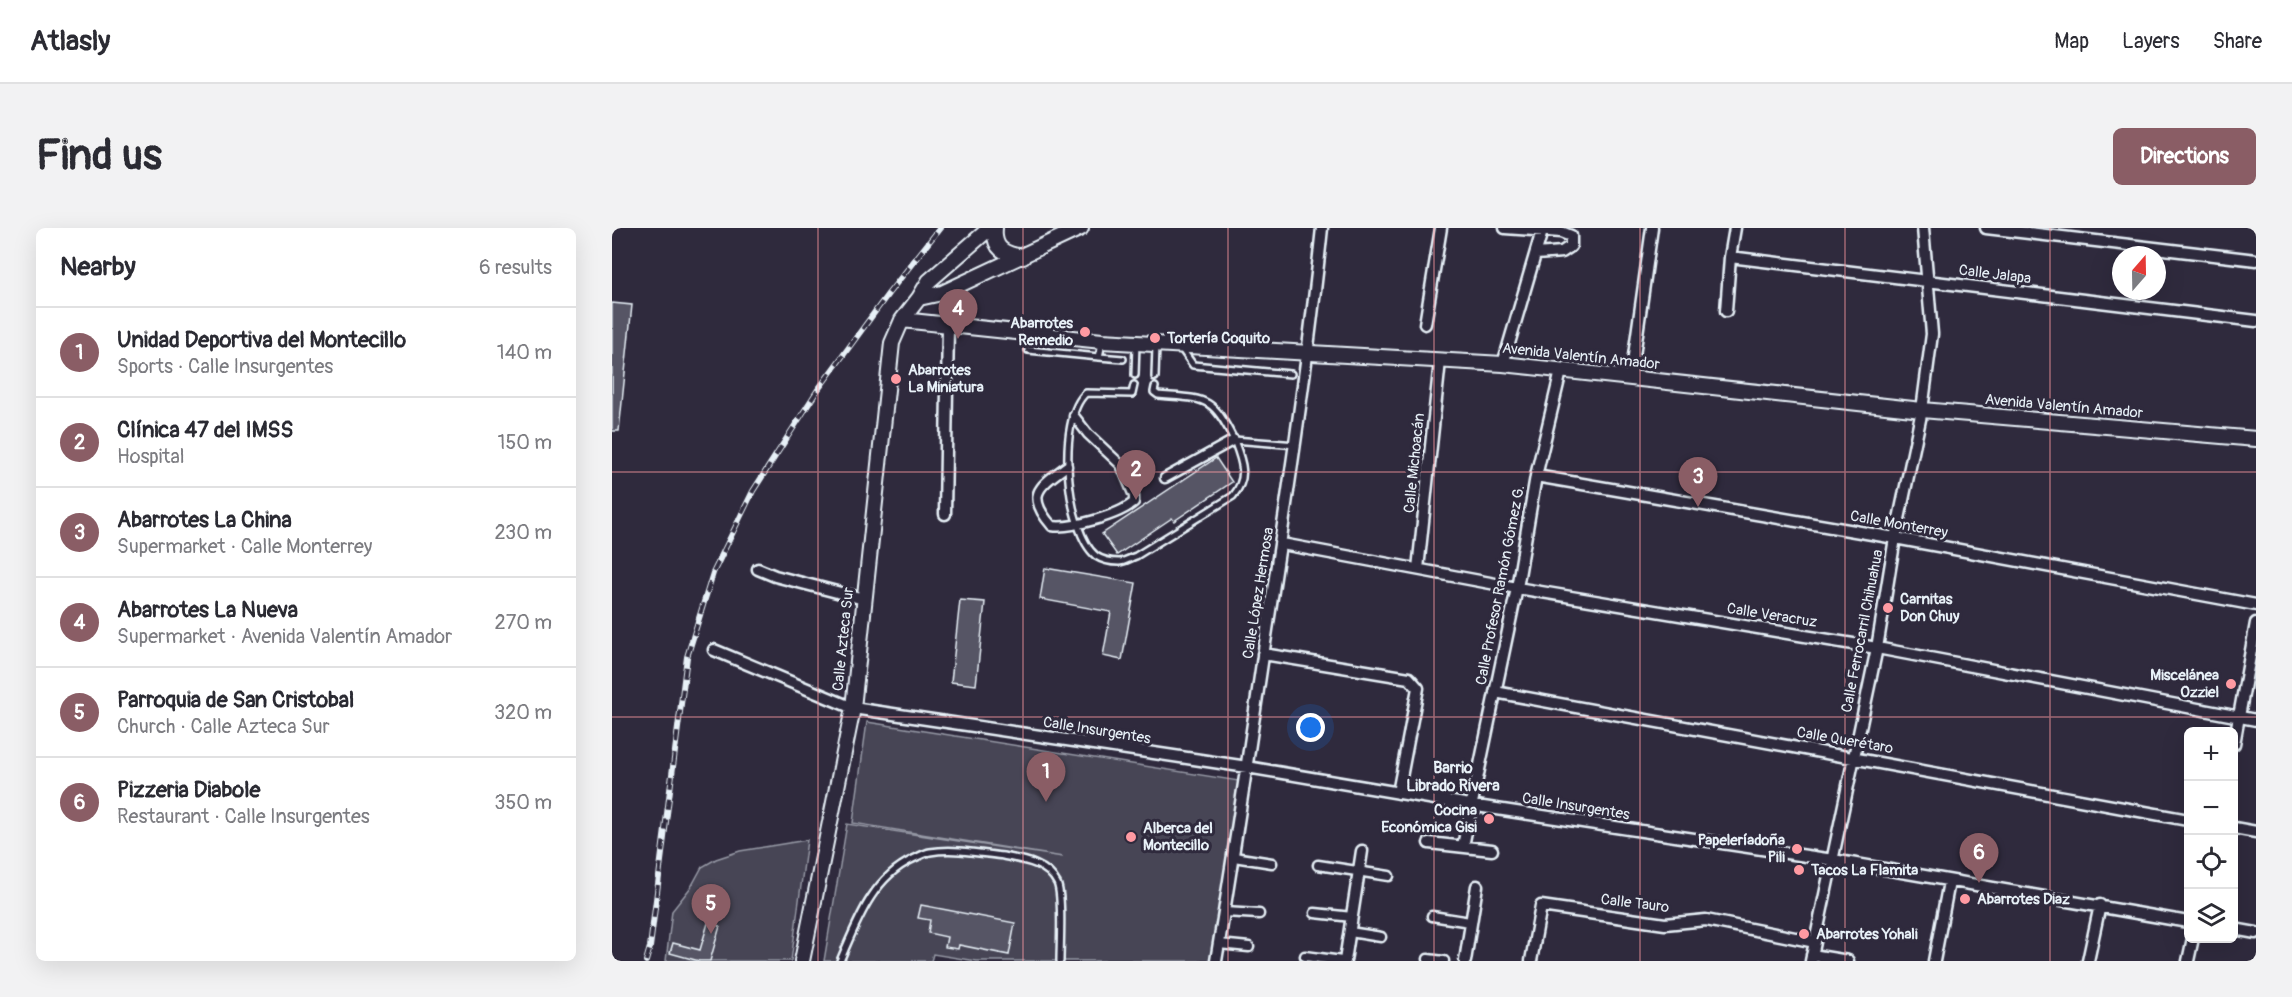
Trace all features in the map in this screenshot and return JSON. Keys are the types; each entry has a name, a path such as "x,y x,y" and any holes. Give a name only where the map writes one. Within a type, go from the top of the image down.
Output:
{"street":[{"path":"993,228 994,239 1003,252 1023,257"},
{"name":"Calle Azteca Sur","path":"802,961 852,708 892,343 902,320 929,281 993,228"},
{"path":"919,298 942,293 1081,228"},
{"name":"Calle López Hermosa","path":"1216,961 1282,544 1309,351 1322,228"},
{"path":"1425,324 1442,228"},
{"path":"1504,228 1561,232 1571,236 1571,246 1562,252 1536,254"},
{"path":"1631,377 1652,228"},
{"path":"1726,311 1730,257 1736,228"},
{"name":"Calle Ferrocarril Chihuahua","path":"1811,958 1877,648 1895,538 1922,410 1932,334 1923,228"},
{"path":"1986,228 2256,261"},
{"path":"1503,364 1542,231"},
{"name":"Calle Jalapa","path":"1730,257 2256,321"},
{"name":"Avenida Valentín Amador","path":"902,320 1102,341 1309,351 1503,364 1922,410 2256,439"},
{"path":"945,514 948,326"},
{"name":"Calle Michoacán","path":"1418,569 1440,361"},
{"name":"Calle Profesor Ramón Gómez G.","path":"1463,846 1517,588 1536,476 1561,371"},
{"path":"1067,466 1042,483 1038,495 1037,505 1052,526 1060,527 1093,520 1125,510 1134,502 1134,496 1121,465 1074,416"},
{"path":"1165,478 1234,440"},
{"name":"Calle Monterrey","path":"1536,476 2256,604"},
{"name":"Calle Veracruz","path":"1282,544 1517,588 1877,648 2256,720"},
{"path":"758,569 775,576 864,599"},
{"path":"2237,727 2256,623"},
{"name":"Calle Insurgentes","path":"714,650 852,708 1833,860 1949,882 2184,920"},
{"path":"1263,654 1409,678 1418,688 1398,793"},
{"name":"Calle Querétaro","path":"1495,692 2184,819"},
{"path":"2238,829 2256,832"},
{"path":"1429,843 1492,850"},
{"path":"1305,956 1343,961 1350,932 1362,851"},
{"path":"1234,857 1272,863"},
{"path":"1317,865 1389,876"},
{"path":"1934,961 1949,882"},
{"path":"1465,961 1477,886"},
{"path":"2088,961 2100,905"},
{"name":"Calle Tauro","path":"1531,961 1541,906 1665,924 1706,920 1815,942"},
{"path":"1224,912 1259,914"},
{"path":"1315,912 1352,917"},
{"path":"1432,916 1470,922"},
{"path":"2238,930 2256,933"},
{"path":"1350,932 1381,937"},
{"path":"2188,961 2192,943"},
{"path":"1218,944 1249,947"},
{"path":"1428,958 1443,961"},
{"path":"1811,958 1848,961"}],"lane":[{"path":"1099,357 1102,341"},
{"path":"1135,375 1136,342"},
{"path":"1155,377 1156,344"},
{"path":"1178,345 1193,364 1291,374"},
{"path":"1029,350 1123,359"},
{"path":"1134,385 1132,394 1086,393 1078,403 1074,416 1067,466 1072,505 1085,542 1096,556 1121,563 1233,496 1240,487 1243,476 1243,464 1234,440 1222,416 1213,405 1199,399 1158,395 1154,392 1155,387"},
{"path":"1234,440 1296,445"},
{"path":"840,961 870,897 883,880 903,864 929,852 969,851 1017,859 1042,866 1052,874 1059,887 1060,961"}],"shaded area":[{"path":"867,722 1239,781 1211,961 976,961 933,954 931,961 824,961 847,824 1063,857 853,823"},
{"path":"807,840 791,961 666,961 672,911 691,887 702,867 716,859 740,851"}],"building":[{"path":"612,303 632,305 619,431 612,431"},
{"path":"1216,458 1232,482 1174,521 1172,518 1117,555 1102,534"},
{"path":"1045,568 1136,583 1122,660 1103,656 1111,612 1040,599"},
{"path":"960,600 985,602 976,685 951,682"},
{"path":"921,905 1015,923 1009,955 959,945 958,949 945,947 947,937 928,933 930,920 918,918"},
{"path":"708,923 720,926 710,961 699,961 670,953 673,943 700,950"}],"railway":[{"path":"646,961 650,947 687,657 713,573 753,491 817,391 940,228"}],"place":[{"name":"Abarrotes Remedio","path":"1085,332"},
{"name":"Tortería Coquito","path":"1155,338"},
{"name":"Abarrotes La Nueva","path":"958,339"},
{"name":"Abarrotes La Miniatura","path":"896,379"},
{"name":"Clínica 47 del IMSS","path":"1136,500"},
{"name":"Abarrotes La China","path":"1698,507"},
{"name":"Carnitas Don Chuy","path":"1888,608"},
{"name":"Miscelánea Ozziel","path":"2231,684"},
{"name":"Unidad Deportiva del Montecillo","path":"1046,802"},
{"name":"Cocina Económica Gisi","path":"1489,819"},
{"name":"Alberca del Montecillo","path":"1131,837"},
{"name":"Papeleríadoña Pili","path":"1797,849"},
{"name":"Tacos La Flamita","path":"1799,870"},
{"name":"Pizzeria Diabole","path":"1979,883"},
{"name":"Abarrotes Diaz","path":"1965,899"},
{"name":"Parroquia de San Cristobal","path":"711,934"},
{"name":"Abarrotes Yohali","path":"1804,934"}],"district":[{"name":"Barrio Librado Rivera","path":"1453,776"}]}
